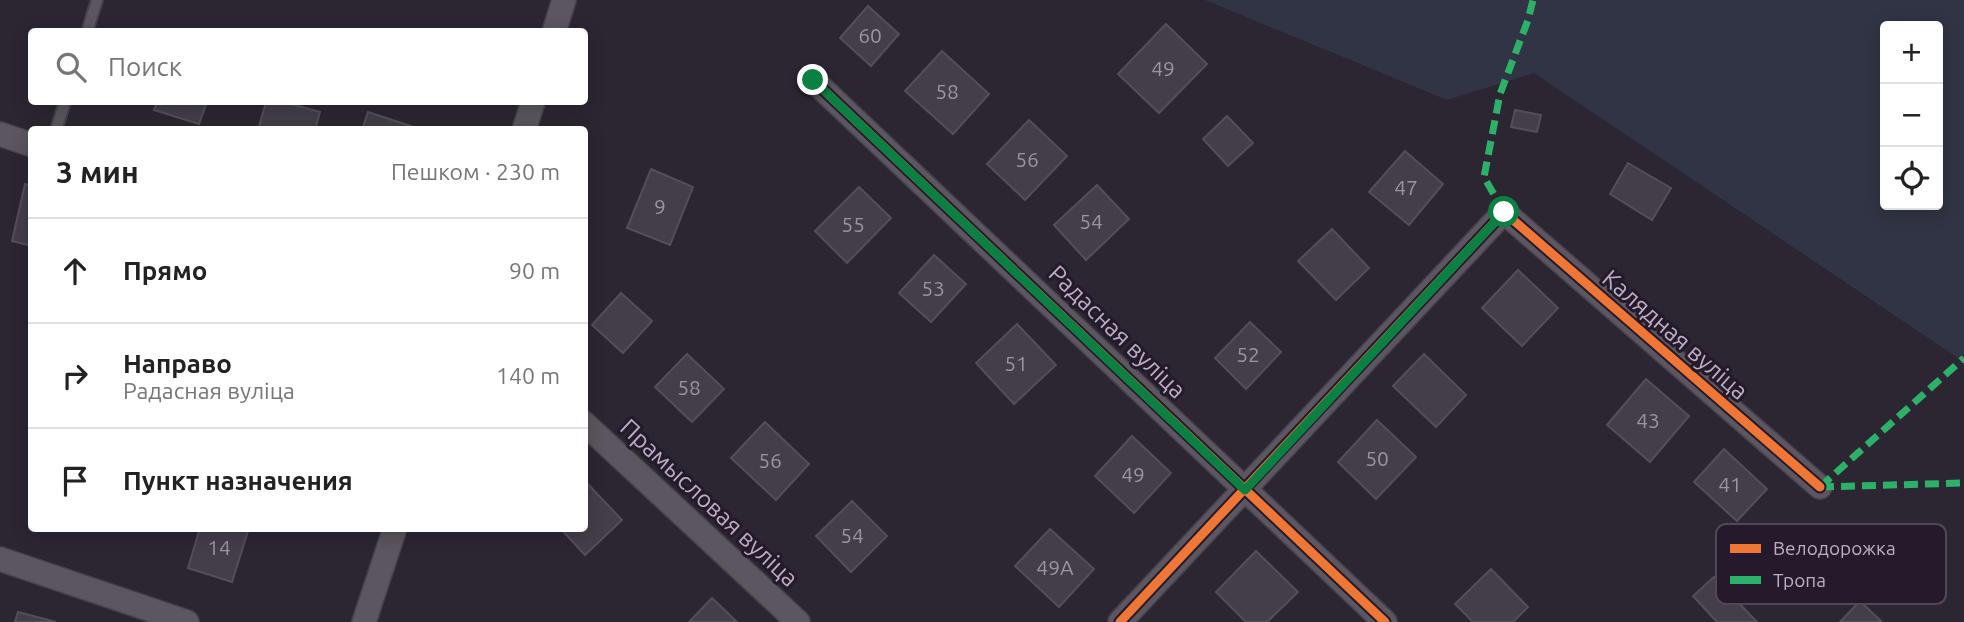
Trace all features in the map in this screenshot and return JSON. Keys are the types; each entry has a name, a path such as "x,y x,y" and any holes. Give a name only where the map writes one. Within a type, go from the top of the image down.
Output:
{"street":[{"path":"555,28 564,0"},
{"name":"Радасная вуліца","path":"813,80 1385,622"},
{"path":"525,126 532,105"},
{"path":"0,134 28,144"},
{"name":"Калядная вуліца","path":"1245,490 1504,212 1820,487"},
{"name":"Прамысловая вуліца","path":"588,427 799,622"},
{"path":"1120,622 1245,490"},
{"path":"364,622 394,532"},
{"path":"0,559 187,622"}],"lane":[{"path":"88,28 97,0"},
{"path":"57,126 64,105"}],"shaded area":[{"path":"1205,0 1964,0 1964,362 1534,73 1447,100"}],"building":[{"path":"868,6 899,34 871,66 840,38"},
{"path":"1166,24 1207,64 1159,113 1118,74"},
{"path":"942,51 989,94 953,134 905,91"},
{"path":"156,105 206,105 199,124 154,110"},
{"path":"265,105 295,105 320,112 316,126 259,126"},
{"path":"1515,110 1541,115 1537,132 1511,127"},
{"path":"368,112 411,126 363,126"},
{"path":"1227,116 1253,143 1228,166 1203,139"},
{"path":"1029,120 1067,156 1025,200 987,164"},
{"path":"1405,151 1443,184 1409,225 1369,192"},
{"path":"1628,163 1671,188 1652,220 1610,194"},
{"path":"651,169 693,187 670,245 627,228"},
{"path":"25,184 28,185 28,245 12,241"},
{"path":"1097,185 1129,219 1086,260 1054,225"},
{"path":"859,187 891,218 847,263 815,231"},
{"path":"1332,229 1369,268 1336,300 1298,261"},
{"path":"934,255 966,284 931,322 899,293"},
{"path":"1518,270 1558,308 1522,346 1482,308"},
{"path":"621,293 652,321 623,353 592,325"},
{"path":"1250,322 1281,352 1246,389 1215,358"},
{"path":"1017,324 1056,365 1014,404 976,363"},
{"path":"687,354 724,389 692,422 655,387"},
{"path":"1424,354 1466,395 1436,427 1393,386"},
{"path":"1646,379 1689,416 1650,462 1607,425"},
{"path":"1377,420 1416,457 1376,499 1338,462"},
{"path":"765,422 809,464 776,500 731,458"},
{"path":"1132,436 1171,473 1134,513 1095,476"},
{"path":"1724,449 1767,489 1737,521 1694,482"},
{"path":"588,484 622,520 585,555 564,532 588,532"},
{"path":"852,501 887,536 851,572 816,536"},
{"path":"1050,529 1094,569 1059,607 1015,566"},
{"path":"199,532 248,532 232,582 188,568"},
{"path":"1256,551 1298,592 1267,622 1246,622 1216,592"},
{"path":"1491,569 1528,607 1513,622 1473,622 1455,604"},
{"path":"1714,577 1716,604 1740,604 1757,622 1717,622 1693,596"},
{"path":"712,598 737,622 689,622"},
{"path":"1857,604 1863,604 1882,622 1840,622"},
{"path":"18,612 56,622 15,622"}],"marked path":[{"path":"1504,212 1484,177 1500,94 1533,0"},
{"path":"1820,487 1964,358"},
{"path":"1820,487 1964,483"}],"cycle path":[{"path":"813,80 1385,622"},
{"path":"1120,622 1504,212 1820,487"}],"route":[{"path":"813,80 1245,490 1504,212"}]}
